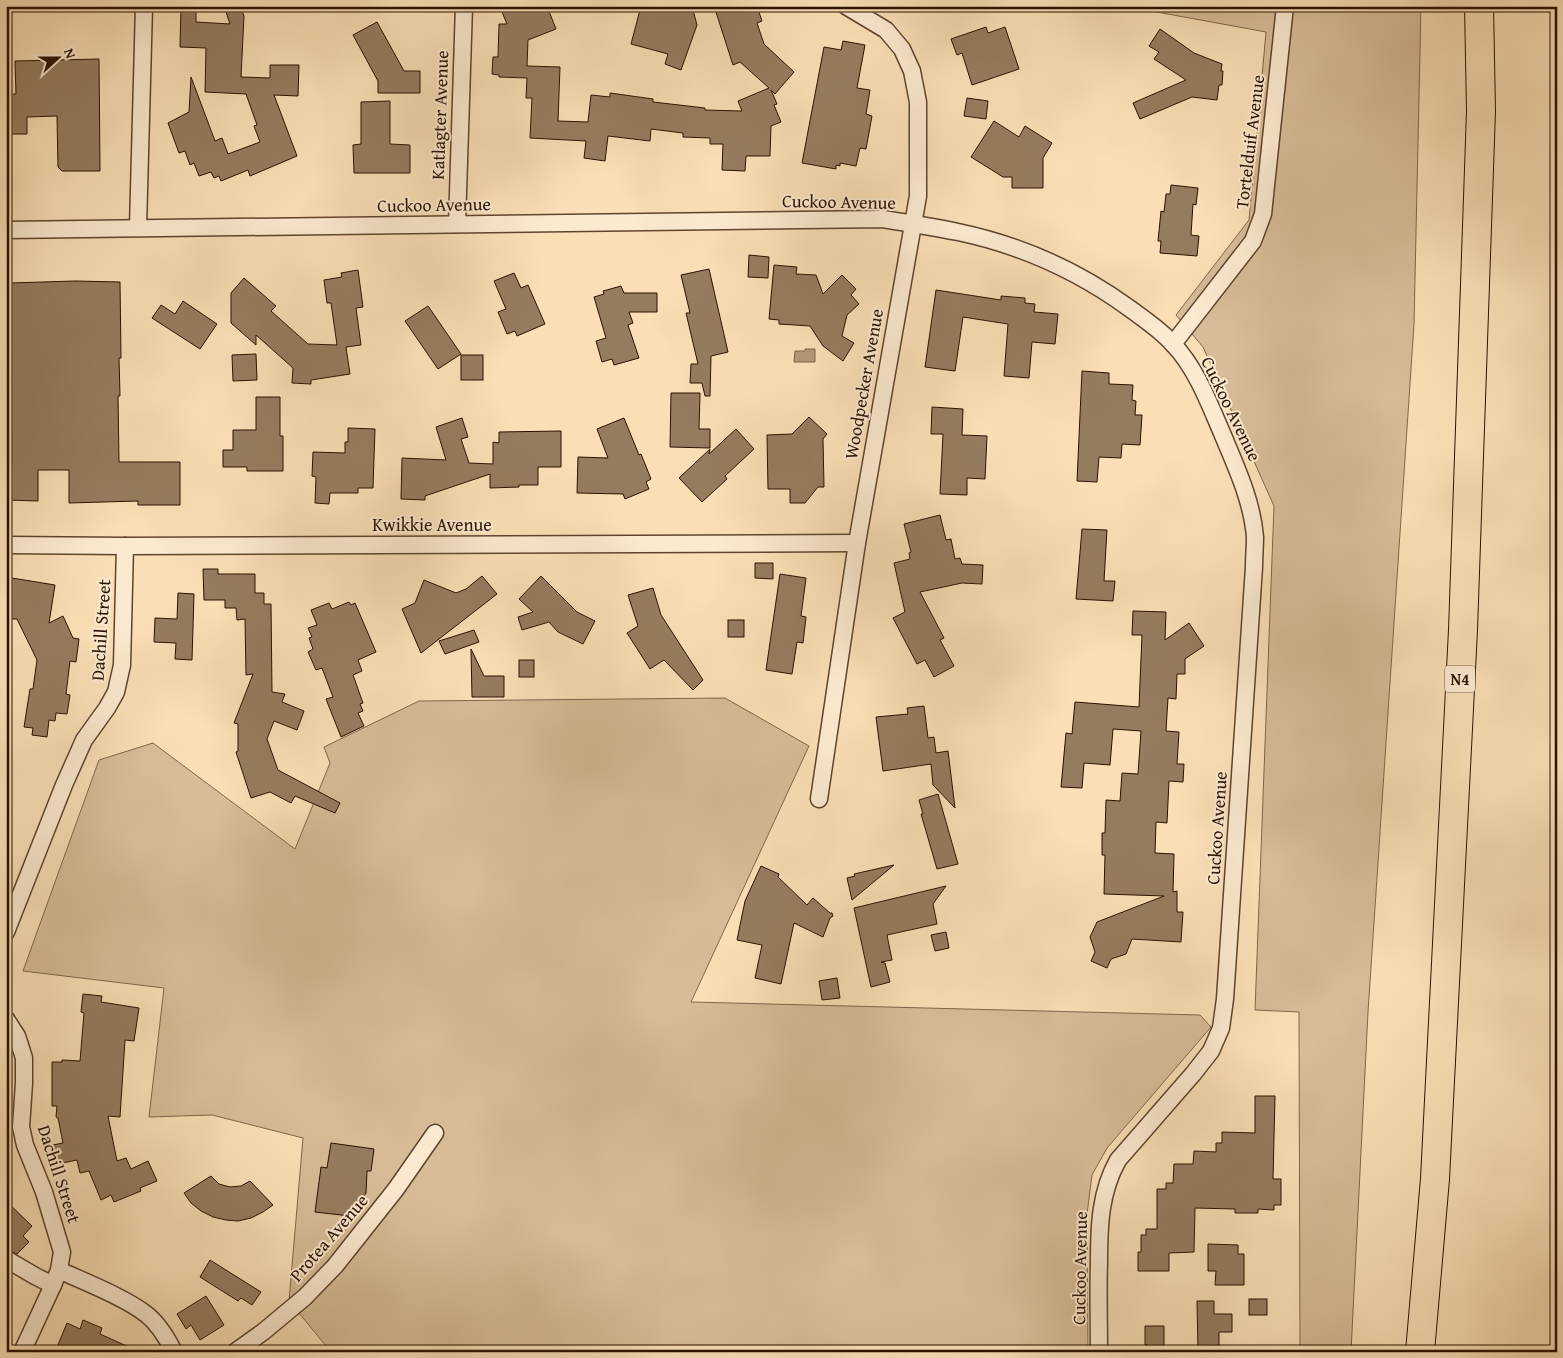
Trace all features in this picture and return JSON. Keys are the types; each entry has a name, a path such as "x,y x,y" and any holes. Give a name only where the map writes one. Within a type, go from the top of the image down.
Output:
{"highway":[{"name":"N4","path":"1420,1352 1435,1180 1463,630 1481,111 1479,6"}],"street":[{"path":"138,227 144,6"},
{"name":"Katlagter Avenue","path":"457,224 464,6"},
{"name":"Woodpecker Avenue","path":"819,799 857,544 918,196 918,102 912,71 902,49 886,30 846,6"},
{"name":"Tortelduif Avenue","path":"1173,344 1252,241 1264,214 1285,6"},
{"name":"Cuckoo Avenue","path":"6,230 883,219 984,238 1049,261 1085,279 1117,299 1147,321 1173,344 1194,373 1244,483 1255,537 1225,999 1221,1028 1210,1051 1193,1074 1124,1153 1110,1174 1099,1222 1099,1352"},
{"name":"Kwikkie Avenue","path":"6,545 857,544"},
{"name":"Dachill Street","path":"6,932 64,785 84,740 116,692 122,665 125,546"},
{"name":"Dachill Street","path":"6,1019 17,1036 24,1058 22,1127 25,1145 44,1192 62,1252 56,1277"},
{"name":"Protea Avenue","path":"235,1352 305,1298 335,1266 396,1189 435,1133"},
{"path":"6,1259 35,1276 56,1277 130,1304 147,1315 161,1330 174,1352"},
{"path":"22,1352 56,1277"}],"shaded area":[{"path":"1124,6 1421,6 1414,324 1368,1012 1351,1352 1300,1352 1299,1012 1255,1010 1274,506 1203,347 1176,315 1249,220 1266,32"},
{"path":"805,349 815,349 815,362 794,362 795,351 805,351"},
{"path":"725,698 809,746 691,1002 1200,1015 1211,1027 1107,1148 1092,1175 1087,1214 1088,1352 331,1352 289,1301 303,1138 212,1115 149,1117 164,988 23,971 99,760 153,743 295,849 330,763 324,747 419,701"}],"building":[{"path":"181,6 196,6 196,22 230,24 224,6 240,6 244,16 241,77 270,78 270,65 299,65 298,96 274,95 297,156 250,176 248,170 221,181 219,176 214,178 211,172 199,176 194,163 190,165 185,151 179,153 168,123 189,112 191,77 215,141 222,138 228,154 260,142 254,126 257,125 246,94 205,92 206,48 180,47"},
{"path":"516,6 547,6 556,29 528,40 527,66 560,67 558,121 588,122 591,95 610,97 610,93 653,99 653,102 705,108 705,110 742,111 738,101 769,88 740,62 733,65 714,6 757,6 762,21 757,23 764,44 794,72 775,94 771,90 777,104 774,105 781,122 771,126 770,156 746,156 745,171 722,170 723,144 710,144 710,138 683,137 683,133 651,129 650,141 608,136 605,161 584,158 586,141 530,138 532,98 526,98 527,78 499,77 499,75 492,74 493,57 498,57 499,24 507,24 502,12"},
{"path":"641,6 692,6 697,25 681,70 665,64 668,54 631,44"},
{"path":"377,22 404,71 420,71 420,93 378,93 378,81 353,35"},
{"path":"986,27 988,33 1005,27 1019,69 972,85 962,53 957,55 951,39"},
{"path":"1160,29 1194,53 1222,64 1222,85 1219,85 1217,100 1192,97 1140,119 1133,103 1186,80 1154,59 1159,52 1149,46"},
{"path":"843,41 865,45 857,88 870,90 866,114 872,116 866,149 860,148 856,166 840,163 840,166 836,165 836,169 802,163 824,47 841,50"},
{"path":"99,59 100,171 62,171 58,167 57,116 27,117 27,134 8,134 6,94 16,94 15,61"},
{"path":"967,98 988,101 986,119 964,116"},
{"path":"390,101 390,144 410,145 410,173 354,173 353,145 361,144 361,102"},
{"path":"994,121 1019,137 1025,126 1052,143 1043,158 1043,188 1012,188 1012,177 1003,177 971,157"},
{"path":"1171,185 1198,188 1196,205 1193,204 1191,235 1199,236 1197,256 1160,253 1161,241 1158,241 1161,211 1164,212 1166,194 1170,194"},
{"path":"749,255 769,257 768,278 748,277"},
{"path":"774,265 797,267 796,274 816,275 823,294 842,275 856,289 851,295 859,304 847,315 842,336 854,343 843,361 823,346 810,326 779,324 779,320 769,319"},
{"path":"709,269 728,352 711,356 710,396 705,396 702,383 690,383 691,364 698,364 686,313 690,313 681,275"},
{"path":"358,270 363,307 356,308 361,345 346,347 350,374 311,380 311,384 292,383 293,368 256,335 256,345 231,323 231,293 244,278 276,306 271,311 308,344 337,345 331,303 327,303 324,280 342,277 341,273"},
{"path":"514,273 521,288 528,285 545,324 517,336 515,331 507,334 498,312 506,309 494,281"},
{"path":"120,282 119,462 180,462 180,505 138,505 138,501 69,503 69,470 38,470 38,501 6,500 6,481 10,481 12,459 10,283"},
{"path":"621,286 624,293 657,293 657,312 629,312 633,323 628,325 639,358 614,365 612,359 602,362 596,341 606,338 594,297 604,294 603,291"},
{"path":"936,290 1001,300 1001,296 1025,298 1025,303 1035,304 1034,312 1058,314 1055,344 1032,342 1029,378 1004,376 1008,324 963,317 955,371 925,367"},
{"path":"183,301 217,324 200,349 152,318 161,305 175,314"},
{"path":"428,306 461,354 438,369 405,321"},
{"path":"256,354 257,380 233,381 232,355"},
{"path":"461,355 483,355 483,380 461,380"},
{"path":"1082,371 1109,373 1109,384 1133,385 1132,400 1136,401 1135,415 1142,415 1140,445 1122,444 1121,458 1099,457 1097,482 1077,481"},
{"path":"671,393 700,393 699,429 710,429 710,448 670,447"},
{"path":"256,397 280,397 280,436 283,436 283,471 247,471 247,467 223,467 223,450 233,450 233,430 256,430"},
{"path":"932,407 963,409 962,435 987,436 985,479 967,478 967,495 940,494 943,434 931,434"},
{"path":"809,417 827,434 823,439 824,487 818,487 805,503 790,503 790,489 768,489 767,435 792,434"},
{"path":"462,418 468,437 461,439 469,463 493,464 493,442 499,443 499,432 561,431 561,467 538,467 538,485 490,488 490,474 425,496 425,500 401,499 402,458 446,460 436,427"},
{"path":"624,418 651,479 646,482 649,489 625,499 623,494 577,493 578,457 608,458 597,429"},
{"path":"348,428 375,429 373,488 358,488 358,493 330,493 329,504 315,503 316,477 312,476 313,452 345,453 345,442 348,442"},
{"path":"736,429 754,449 725,476 727,479 702,502 679,478 710,449 709,454"},
{"path":"940,515 946,540 951,539 955,559 960,558 962,564 983,565 982,584 962,583 920,592 944,638 940,640 954,666 934,677 925,660 917,664 893,618 905,612 894,563 910,559 909,553 911,552 904,524"},
{"path":"1082,529 1107,530 1104,581 1115,581 1113,601 1076,599"},
{"path":"755,563 773,563 773,579 755,578"},
{"path":"203,569 218,569 218,574 255,574 255,593 264,593 264,604 271,604 272,692 285,694 282,702 304,711 297,730 274,721 267,739 278,770 340,803 335,813 295,796 291,803 270,792 251,798 236,752 238,751 238,724 234,723 253,674 246,675 245,619 237,620 236,608 225,608 225,600 204,600"},
{"path":"780,574 806,578 801,616 806,617 803,643 797,642 792,674 766,670"},
{"path":"482,576 497,594 421,653 402,609 415,603 424,580 456,593 466,589"},
{"path":"541,576 577,612 595,621 583,644 558,632 549,622 522,630 518,617 533,612 519,599"},
{"path":"6,577 55,585 49,623 63,616 73,638 79,639 76,662 70,661 66,694 70,695 67,714 56,713 55,721 49,720 47,737 32,735 33,728 24,727 30,689 33,689 37,660 17,619 6,619"},
{"path":"653,588 661,615 703,680 693,690 664,660 650,669 627,633 638,626 628,595"},
{"path":"178,593 194,594 192,660 175,659 176,643 154,642 155,618 177,619"},
{"path":"349,602 351,605 355,603 376,652 358,660 362,671 353,675 363,703 360,704 363,711 358,713 364,726 341,737 326,699 333,697 322,668 316,670 308,652 313,649 309,638 312,637 308,628 317,625 311,610 329,603 332,609"},
{"path":"1133,611 1166,612 1165,640 1189,623 1204,646 1185,659 1185,674 1177,674 1176,699 1168,698 1166,731 1179,732 1177,764 1184,764 1183,782 1169,781 1167,823 1156,822 1155,853 1174,854 1173,892 1177,891 1177,912 1183,912 1181,942 1132,939 1126,954 1111,959 1107,968 1091,961 1095,952 1090,937 1097,922 1164,896 1104,894 1105,855 1102,855 1102,833 1105,833 1106,800 1120,801 1122,773 1138,774 1141,731 1113,729 1110,765 1084,763 1082,788 1061,787 1066,733 1072,734 1075,702 1139,707 1142,635 1132,635"},
{"path":"728,620 744,620 744,637 728,637"},
{"path":"474,630 479,642 445,654 439,641"},
{"path":"471,649 484,676 504,676 504,697 472,697"},
{"path":"519,660 534,660 534,677 519,677"},
{"path":"924,706 928,738 934,737 936,753 948,751 955,808 933,785 931,764 883,771 876,717 908,714 907,708"},
{"path":"938,794 958,864 937,869 921,814 923,814 919,800"},
{"path":"894,865 852,900 847,878 855,876 854,874"},
{"path":"761,866 779,874 778,877 807,905 813,898 832,913 833,916 830,918 823,937 794,923 781,984 755,978 762,945 737,940 745,901"},
{"path":"946,886 933,904 937,924 887,935 892,960 881,962 885,963 890,982 871,987 854,908"},
{"path":"946,932 949,948 935,951 931,935"},
{"path":"837,978 840,998 822,1000 819,981"},
{"path":"83,994 102,996 101,1002 139,1008 134,1041 125,1040 120,1117 108,1116 117,1161 126,1158 131,1169 148,1161 157,1181 140,1188 141,1191 114,1202 111,1195 101,1200 89,1171 80,1173 77,1160 58,1164 53,1145 63,1143 58,1118 56,1117 57,1106 52,1106 52,1062 62,1062 62,1060 80,1061 84,1013 81,1012"},
{"path":"1255,1096 1275,1096 1273,1179 1281,1179 1281,1205 1274,1205 1274,1210 1258,1209 1258,1213 1235,1213 1235,1209 1195,1208 1194,1252 1169,1253 1169,1271 1138,1271 1138,1252 1141,1252 1141,1235 1146,1235 1146,1229 1157,1229 1157,1189 1166,1189 1166,1183 1173,1183 1174,1164 1193,1164 1194,1151 1216,1152 1216,1143 1222,1143 1222,1132 1255,1133"},
{"path":"331,1143 374,1149 371,1171 367,1171 366,1193 351,1208 350,1216 315,1212 321,1167 327,1168"},
{"path":"211,1176 219,1184 230,1187 241,1186 250,1181 273,1205 251,1218 238,1221 213,1217 191,1203 184,1193"},
{"path":"6,1201 32,1226 23,1236 29,1242 17,1254 6,1249"},
{"path":"1208,1244 1238,1245 1238,1254 1244,1254 1244,1285 1215,1285 1216,1271 1208,1271"},
{"path":"210,1260 261,1292 252,1305 241,1298 238,1301 200,1277"},
{"path":"206,1296 224,1325 200,1340 191,1325 186,1329 177,1314"},
{"path":"1249,1299 1267,1299 1267,1315 1249,1315"},
{"path":"1197,1301 1214,1301 1214,1314 1232,1314 1232,1332 1219,1332 1219,1352 1198,1352"},
{"path":"83,1320 102,1328 100,1334 140,1352 55,1352 67,1323 80,1329"},
{"path":"1145,1326 1164,1326 1164,1352 1147,1352"}]}
